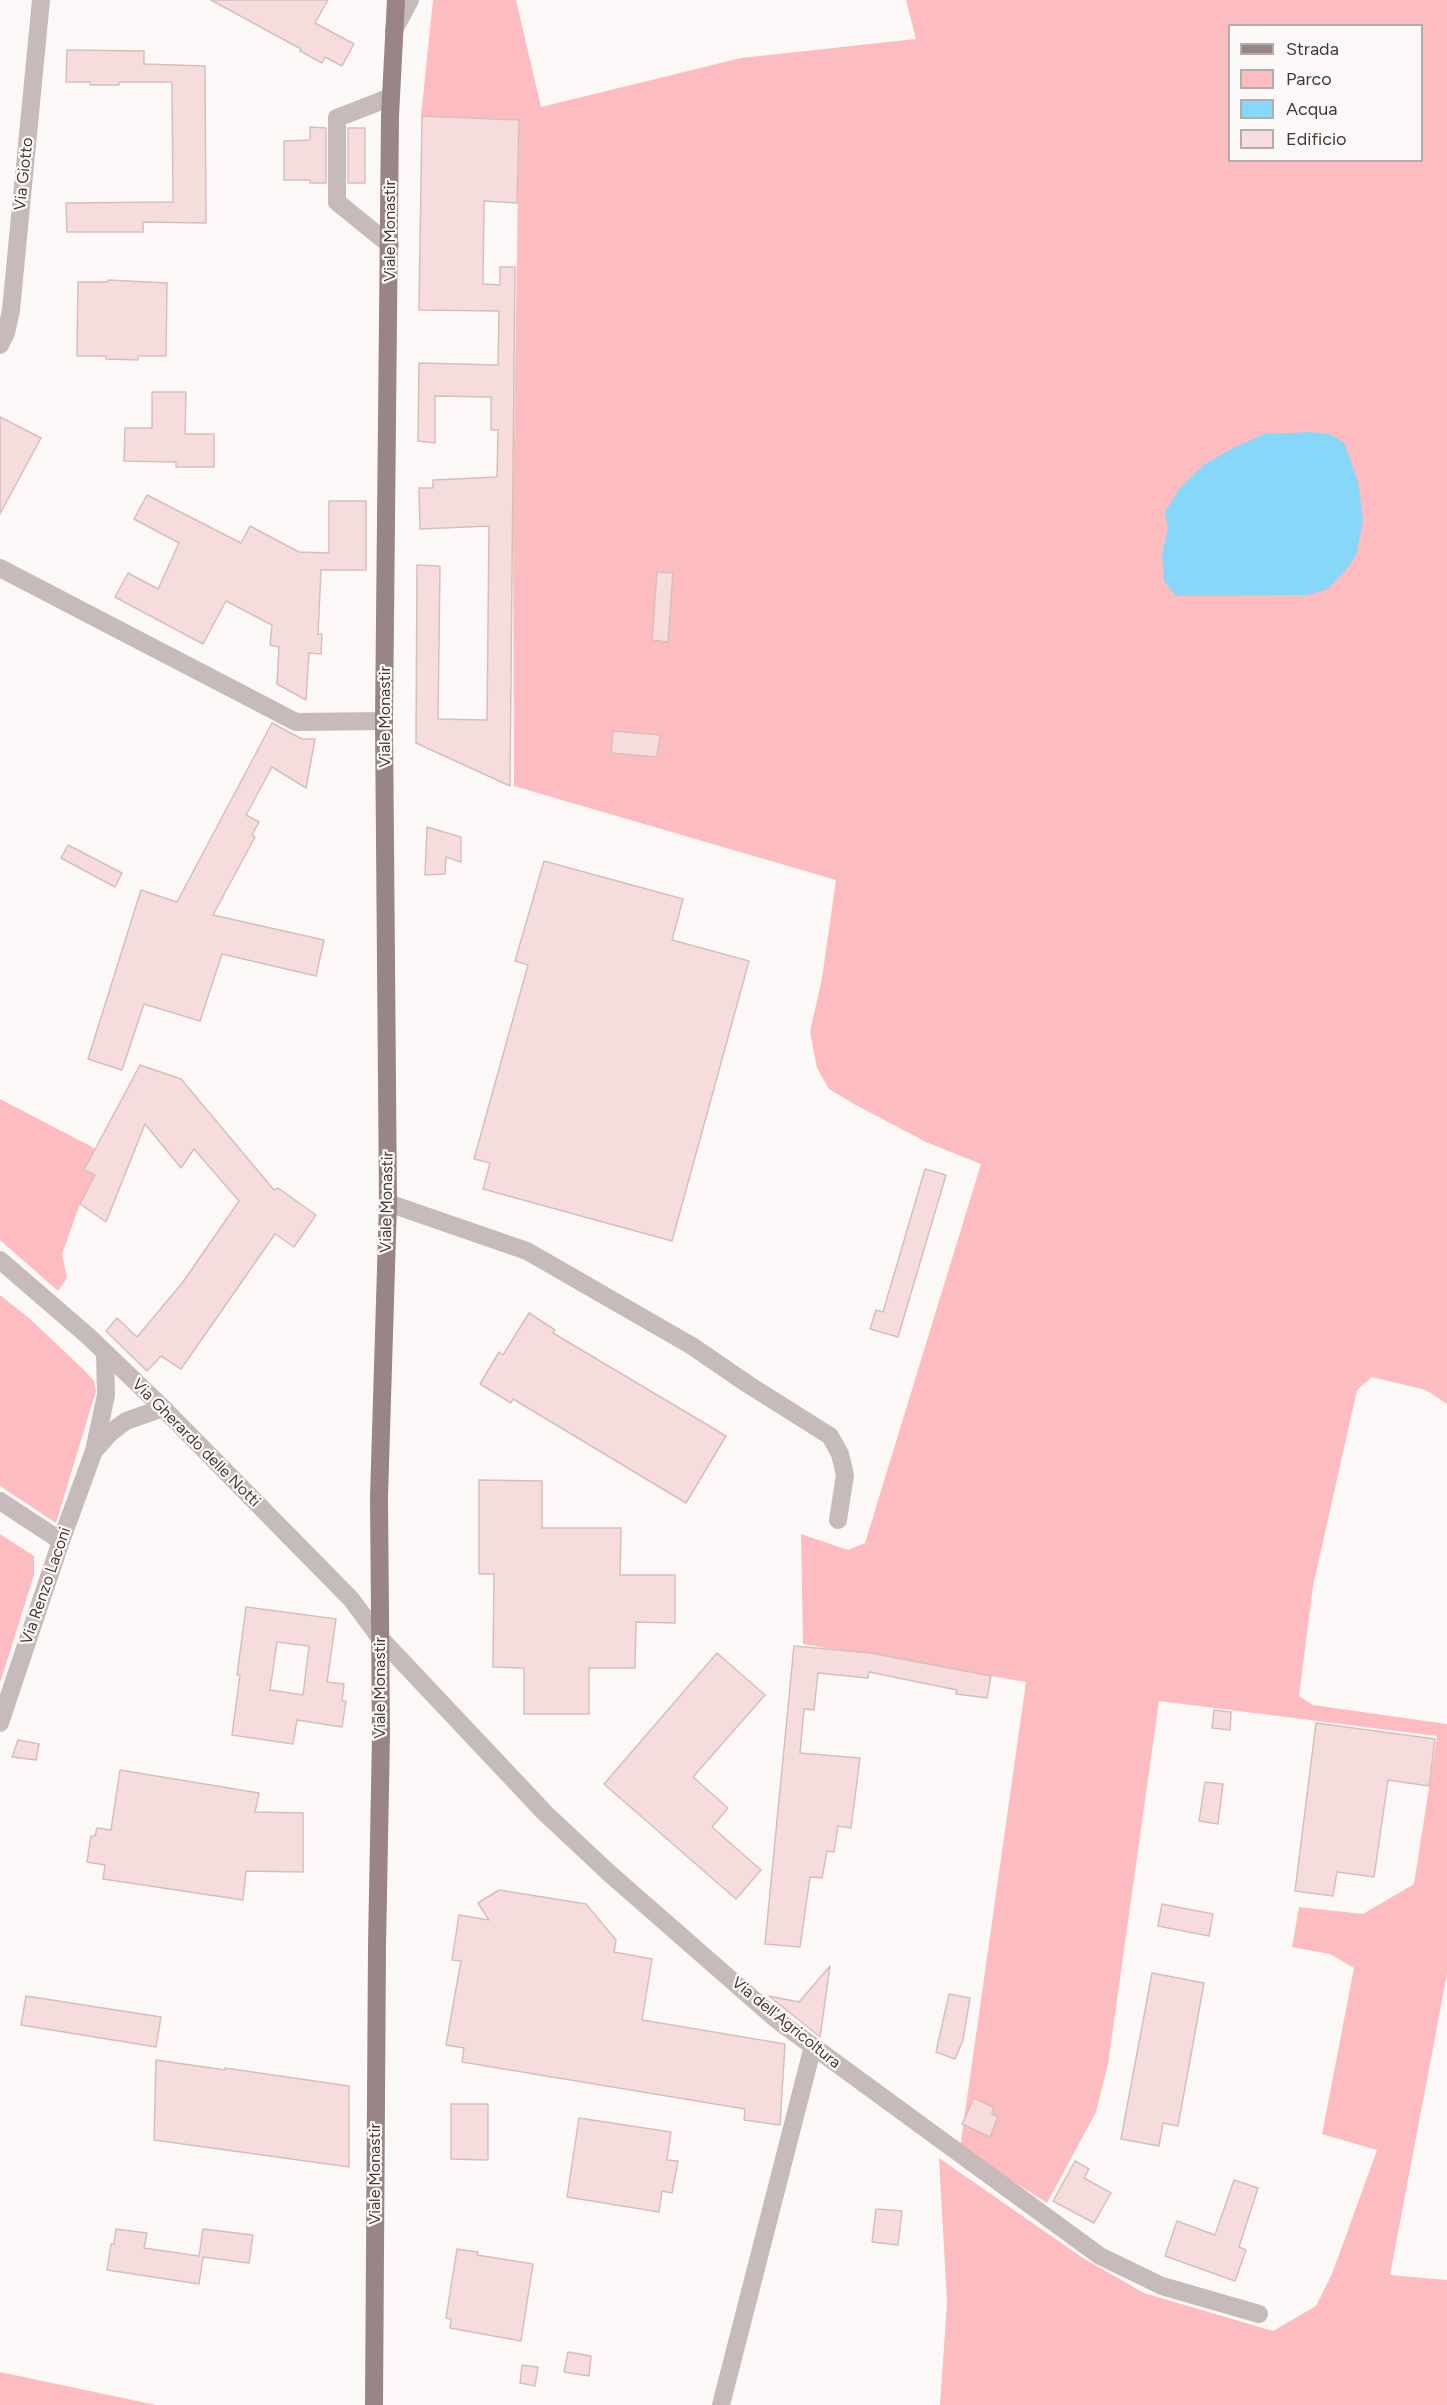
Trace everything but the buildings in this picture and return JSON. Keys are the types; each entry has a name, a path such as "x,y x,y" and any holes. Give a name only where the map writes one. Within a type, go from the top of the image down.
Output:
{"main road":[{"name":"Viale Monastir","path":"374,2405 376,1958 381,1735 379,1497 388,1203 384,722 391,97 396,0"}],"street":[{"name":"Via Giotto","path":"0,345 6,333 11,309 41,0"},
{"path":"394,30 410,0"},
{"path":"390,244 337,202 337,118 391,97"},
{"path":"0,568 296,722 384,722"},
{"path":"388,1203 527,1251 692,1346 830,1436 840,1454 845,1475 838,1520"},
{"name":"Via Gherardo delle Notti","path":"0,1260 88,1335 163,1408 351,1599 380,1638"},
{"name":"Via Renzo Laconi","path":"0,1723 94,1451 106,1395 105,1354"},
{"name":"Via Renzo Laconi","path":"94,1451 110,1433 126,1421 163,1408"},
{"path":"0,1501 61,1541"},
{"name":"Via dell'Agricoltura","path":"380,1638 545,1813 609,1874 777,2020 1100,2256 1162,2286 1259,2314"},
{"path":"720,2405 813,2046"}],"green space":[{"path":"433,0 516,0 541,107 741,58 916,39 906,0 1447,0 1447,1404 1426,1390 1372,1377 1357,1390 1313,1586 1299,1696 1313,1705 1447,1724 1447,1974 1390,2275 1447,2280 1447,2405 940,2405 947,2303 939,2158 1083,2258 1144,2293 1273,2331 1316,2306 1332,2274 1377,2150 1322,2134 1354,1968 1330,1954 1292,1947 1299,1907 1363,1914 1414,1884 1437,1736 1159,1701 1108,2064 1096,2112 1047,2203 960,2148 1026,1682 803,1644 801,1534 848,1550 865,1543 981,1164 926,1142 854,1104 829,1089 817,1068 810,1032 822,978 836,880 514,786 513,507 519,120 421,116"},
{"path":"0,1099 96,1149 95,1175 80,1204 62,1254 67,1278 58,1291 0,1240"},
{"path":"0,1295 29,1318 94,1381 96,1391 56,1523 0,1486"},
{"path":"0,1534 34,1556 34,1575 0,1683"},
{"path":"0,2372 156,2405 0,2405"}],"water":[{"path":"1311,432 1330,434 1344,443 1358,481 1363,519 1357,553 1348,567 1328,589 1307,595 1176,596 1164,581 1162,554 1168,528 1165,512 1180,488 1205,464 1265,434"}]}
